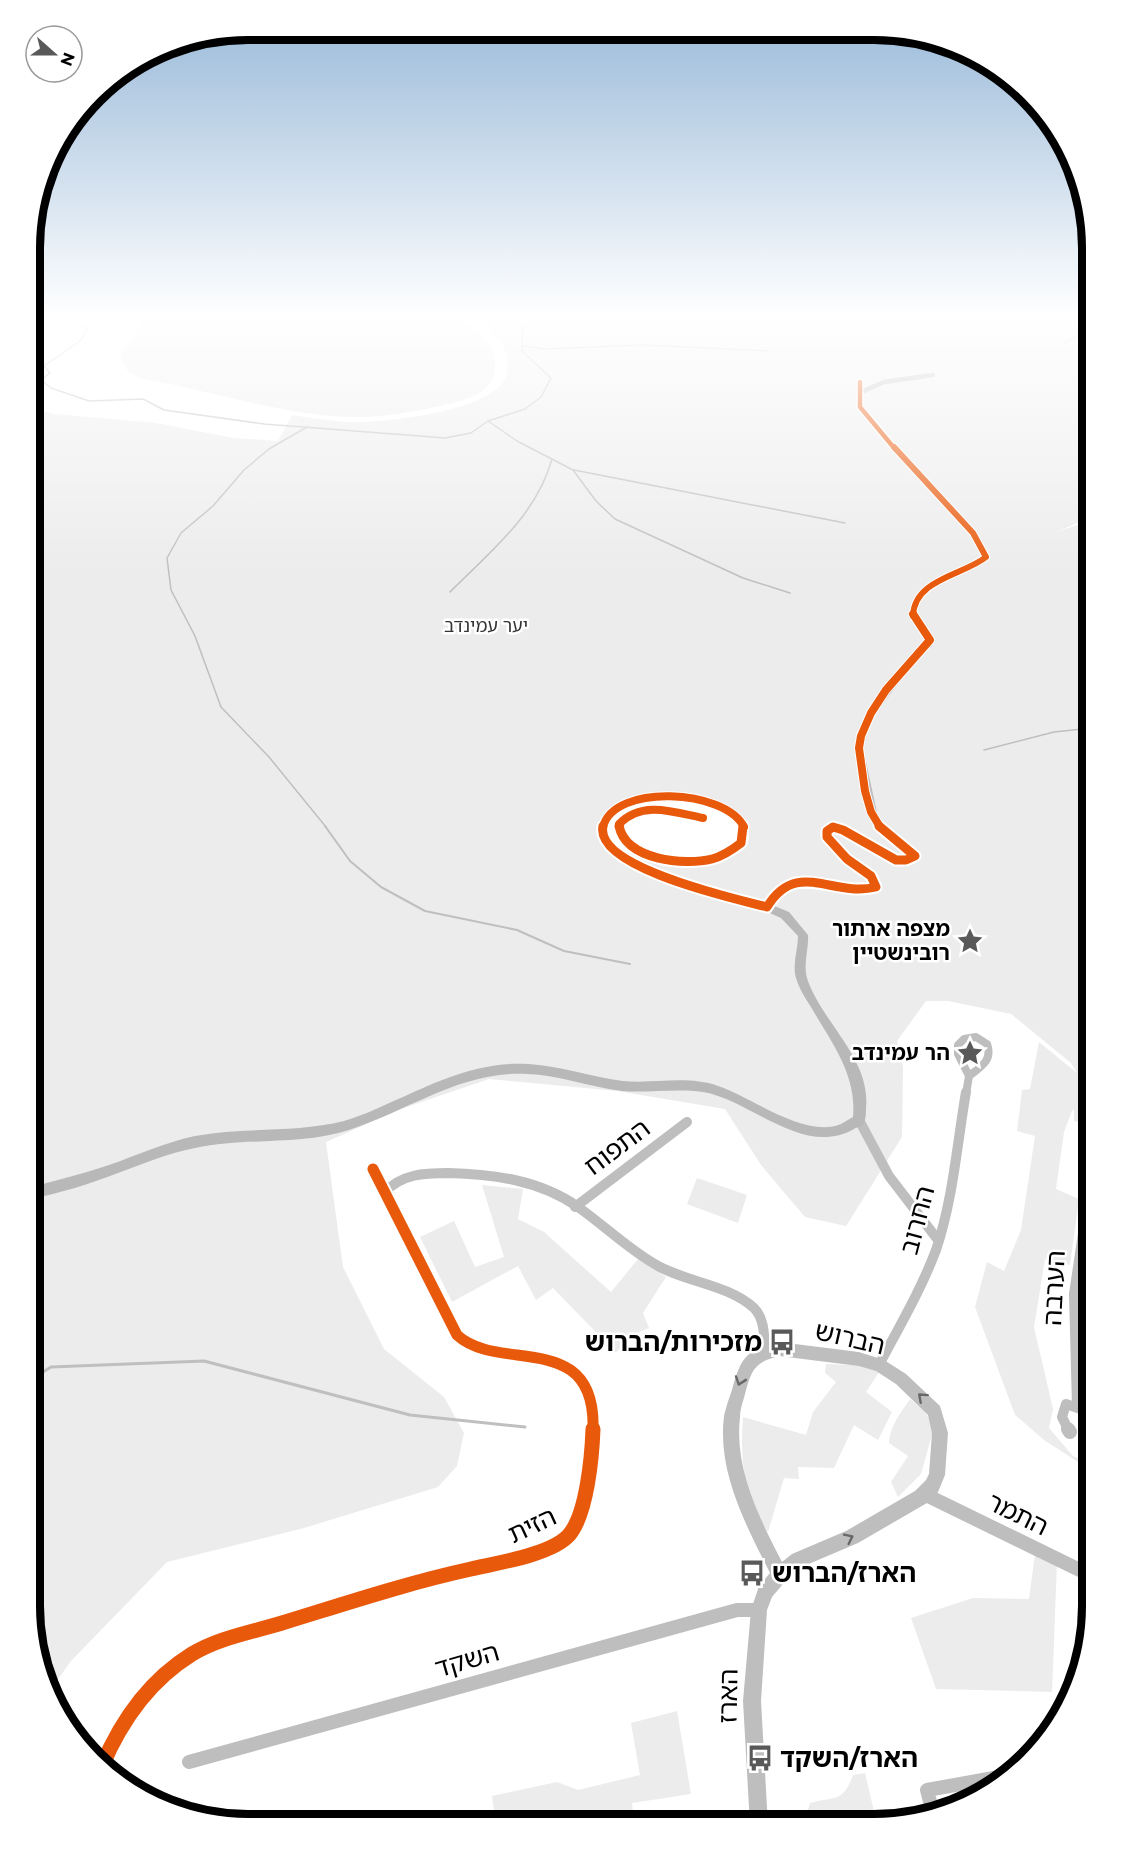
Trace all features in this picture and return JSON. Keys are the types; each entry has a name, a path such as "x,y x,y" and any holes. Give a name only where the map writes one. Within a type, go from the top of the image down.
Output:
{"main road":[{"path":"40,1190 109,1171 192,1143 228,1136 310,1133 348,1125 446,1081 508,1068 550,1071 625,1086 697,1087 717,1090 776,1120 803,1128 827,1131 843,1129 859,1120 862,1107 857,1081 800,974 803,935 785,915 767,907"}],"street":[{"path":"703,818 648,810 628,814 619,824 619,830 628,843 642,852 686,862 715,858 741,843 744,828 735,814 721,805 698,799 651,799 619,804 610,810 603,820 602,832 606,840 619,853 655,874 685,886 767,907 773,895 790,883 814,883 866,889 876,887 876,882 871,876 833,846 826,837 827,831 833,827 846,830 899,861 910,860 915,856 912,850 883,831 873,818 859,748 867,720 910,661 930,640 926,632 914,620 913,610 931,584 939,578 980,562 986,557 973,533 911,467 860,407 860,402"},
{"name":"החרוב","path":"879,1365 919,1290 938,1240 946,1209 969,1076"},
{"path":"859,1120 889,1176 938,1240"},
{"name":"התפוח","path":"575,1207 687,1122"},
{"name":"הזית","path":"106,1758 131,1714 165,1675 193,1652 210,1644 497,1563 566,1538 578,1521 593,1425 592,1407 586,1386 573,1370 555,1361 475,1347 463,1342 457,1335 373,1169"},
{"path":"385,1192 387,1187 396,1181 418,1173 502,1178 539,1186 575,1207 646,1259 755,1309 762,1323 765,1351 751,1360 741,1377 732,1416 732,1454 748,1512 780,1575"},
{"name":"הערבה","path":"1077,1406 1074,1294 1081,1245"},
{"name":"הברוש","path":"765,1351 784,1349 879,1365 902,1379 928,1402 938,1418 940,1437 937,1475 924,1494 876,1525 798,1560 780,1575"},
{"path":"1070,1432 1062,1417 1062,1410 1066,1404 1081,1408"},
{"name":"התמר","path":"924,1494 1081,1571"},
{"name":"הארז","path":"758,1814 752,1717 759,1610 765,1592 780,1575"},
{"name":"השקד","path":"189,1762 737,1610 759,1610"},
{"path":"931,1805 927,1790 989,1779"}],"green space":[{"path":"248,402 457,402 370,417 304,413"},
{"name":"יער עמינדב","path":"473,402 1082,402 1082,521 1056,532 1082,523 1081,1123 1074,1121 1074,1109 1064,1132 1056,1189 1079,1199 1070,1265 1045,1259 1034,1327 1053,1409 1049,1428 1073,1456 1081,1459 1081,1464 1044,1440 1015,1415 975,1307 987,1262 1004,1271 1021,1230 1035,1136 1017,1131 1022,1090 1030,1089 1039,1042 1077,1073 1071,1063 1011,1014 948,1001 926,1001 897,1041 903,1067 902,1137 846,1226 805,1217 761,1165 725,1109 617,1091 489,1079 398,1110 326,1142 343,1267 384,1349 444,1397 464,1433 457,1466 438,1487 304,1528 167,1562 71,1661 55,1683 45,1647 40,1606 40,410 54,414 156,423 234,438 278,441 292,415 336,421 367,422 436,413","holes":["656,801 715,807 748,822 749,839 744,847 717,863 693,867 668,865 643,859 623,849 610,837 606,824 620,808"]},
{"path":"697,1178 747,1195 738,1223 687,1204"},
{"path":"482,1185 523,1189 518,1219 544,1232 611,1292 638,1259 666,1277 643,1313 649,1328 630,1336 616,1353 553,1288 536,1300 518,1266 452,1302 420,1237 454,1221 475,1267 504,1257"},
{"path":"826,1364 875,1366 881,1369 866,1392 892,1412 878,1440 854,1425 834,1468 798,1467 799,1479 784,1478 768,1532 748,1492 742,1447 743,1417 806,1435 813,1412 836,1382 825,1373"},
{"path":"910,1399 925,1412 933,1431 921,1474 898,1497 891,1482 908,1456 889,1443 893,1426"},
{"path":"1035,1554 1057,1563 1052,1692 936,1689 911,1618 973,1598 1029,1599"},
{"path":"677,1711 691,1794 632,1803 633,1814 495,1814 492,1796 557,1782 578,1790 640,1775 631,1723"},
{"path":"865,1773 875,1814 806,1814 810,1803 842,1794 853,1775"}],"waterway":[{"path":"148,402 164,410 264,424 307,427"},
{"path":"488,421 525,409 535,402"},
{"path":"307,427 445,438 471,433 488,421"},
{"path":"488,421 517,441 552,459"},
{"path":"307,427 269,449 244,470 213,506 181,533 167,558 171,590 195,636 221,707 269,757 326,827"},
{"path":"450,592 496,547 523,516 545,479 552,459"},
{"path":"552,459 573,470 596,501 615,519 743,578 790,593"},
{"path":"574,470 845,523"},
{"path":"984,750 1054,732 1082,729"},
{"path":"325,826 350,861 381,887 425,911 517,930 564,951 630,964"},
{"path":"40,1374 51,1367 204,1361 410,1415 525,1427"}],"cycle path":[{"path":"703,818 647,809 636,811 619,824 621,835 629,844 640,851 669,859 683,861 712,859 725,854 741,843 744,828 732,812 714,803 675,797 634,800 617,806 605,816 602,830 609,845 625,858 647,870 702,889 767,907 776,892 788,884 817,883 863,890 876,887 871,876 847,859 827,837 827,831 833,827 853,835 896,860 906,860 915,856 908,848 886,834 871,812 865,791 859,748 861,736 878,701 894,679 927,646 930,640 913,617 913,610 919,600 936,582 970,568 986,557 973,533 911,467 860,407 860,402"},
{"path":"106,1758 131,1711 145,1694 176,1665 211,1644 404,1586 536,1552 560,1542 574,1528 587,1482 593,1434 590,1400 582,1382 570,1370 554,1362 536,1356 475,1347 468,1345 457,1335 373,1169"}],"place":[{"name":"מצפה ארתור רובינשטיין","path":"970,941"},
{"name":"הר עמינדב","path":"970,1053"},
{"name":"מזכירות/הברוש","path":"782,1342"},
{"name":"הארז/הברוש","path":"752,1573"},
{"name":"הארז/השקד","path":"760,1758"}]}
